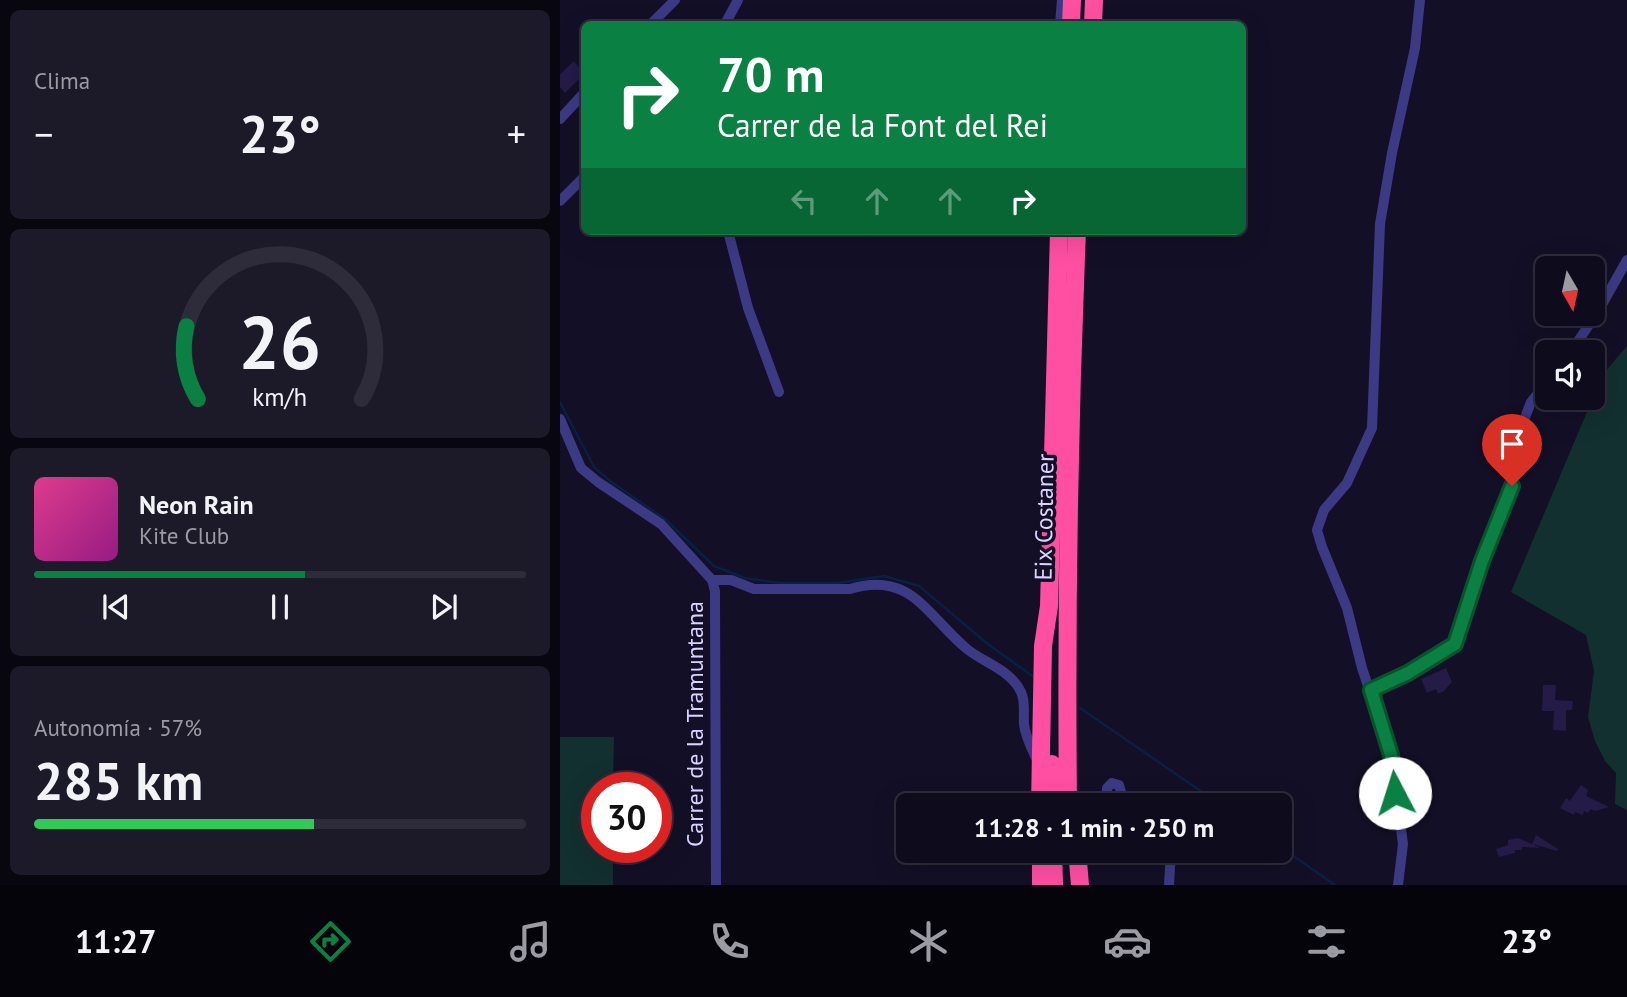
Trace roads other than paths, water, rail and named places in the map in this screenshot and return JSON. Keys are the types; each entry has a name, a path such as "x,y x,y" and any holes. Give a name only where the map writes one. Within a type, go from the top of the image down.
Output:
{"highway":[{"path":"1071,21 1072,0"},
{"path":"1086,21 1087,0"},
{"path":"1093,21 1094,0"},
{"path":"1040,793 1043,758 1043,646 1049,606 1059,235"},
{"name":"Eix Costaner","path":"1068,793 1066,620 1077,235"},
{"path":"1073,323 1083,235"},
{"name":"Eix Costaner","path":"1049,606 1052,793"},
{"path":"1066,620 1073,639 1074,793"},
{"path":"1041,863 1041,885"},
{"path":"1053,863 1054,885"},
{"path":"1068,863 1068,885"},
{"path":"1078,863 1080,885"}],"street":[{"path":"654,21 674,0"},
{"path":"728,21 738,0"},
{"path":"1060,21 1062,0"},
{"path":"1398,885 1403,844 1391,755 1362,668 1347,608 1317,530 1324,510 1347,483 1372,428 1380,224 1415,48 1419,0"},
{"path":"560,119 581,96"},
{"path":"560,201 581,180"},
{"path":"729,235 751,318 779,391"},
{"path":"1579,340 1627,260"},
{"path":"1371,690 1391,682 1451,648 1458,639 1482,561 1512,486 1521,428 1535,397"},
{"name":"Carrer de la Tramuntana","path":"560,419 581,468 660,524 712,580 716,614 716,885"},
{"path":"712,580 731,580 754,589 850,589 886,584 904,590 924,604 967,649 1011,677 1021,692 1024,703 1024,726 1037,759 1040,793"},
{"path":"1169,885 1170,863"}],"waterway":[{"path":"560,402 594,467 665,519 714,566 745,578 780,583 837,583 884,576 919,586 989,645 1034,677"},
{"path":"1080,708 1204,793"},
{"path":"1292,855 1335,885"}]}
